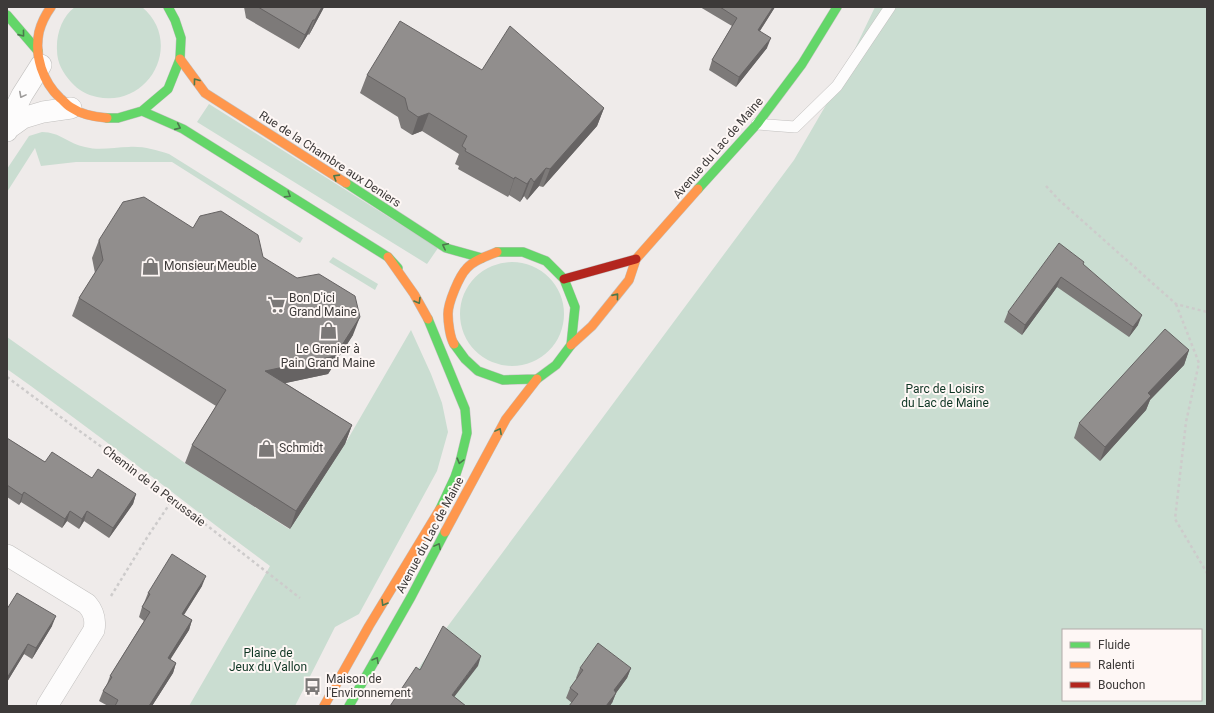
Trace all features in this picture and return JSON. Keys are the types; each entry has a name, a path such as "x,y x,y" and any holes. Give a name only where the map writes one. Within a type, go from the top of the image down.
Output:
{"street":[{"path":"51,7 39,32 39,58 42,72 53,91 71,108 94,117 118,118 142,111 168,89 180,59 181,38 175,20 168,7"},
{"name":"Avenue du Lac de Maine","path":"571,345 592,326 629,280 636,259 757,124 802,64 837,7"},
{"path":"7,15 39,58"},
{"path":"8,130 14,111 39,58"},
{"name":"Rue de la Chambre aux Deniers","path":"180,59 205,93 446,248 482,258"},
{"path":"8,130 23,118 44,112 71,108"},
{"path":"142,111 182,129 388,257 423,292"},
{"path":"449,370 451,340 445,311 456,286 467,268 482,258 497,252 523,252 546,260 564,279 575,307 571,345 556,365 537,379 503,380 478,371 465,359 451,340"},
{"path":"388,257 414,294 427,316 449,370"},
{"path":"564,279 636,259"},
{"name":"Avenue du Lac de Maine","path":"324,706 440,509 455,477 460,462 466,433 466,422 465,409 449,370"},
{"name":"Avenue du Lac de Maine","path":"349,706 420,581 506,419 537,379"},
{"path":"7,555 87,604 94,616 94,630 47,706"}],"lane":[{"path":"757,124 795,127 837,86 890,7"}],"path":[{"path":"1046,186 1059,200 1176,304 1199,363 1186,422 1174,519 1207,573"},
{"path":"1176,304 1207,312"},
{"name":"Chemin de la Perussaie","path":"7,377 174,499 300,598"},
{"path":"109,601 148,536 174,499"}],"green space":[{"path":"75,7 142,7 154,21 160,37 160,54 155,69 146,83 132,92 116,98 90,95 80,90 71,82 59,63 57,44 63,21"},
{"name":"Parc de Loisirs du Lac de Maine","path":"875,7 1207,7 1207,706 393,706 439,638 794,160 837,86"},
{"path":"209,104 438,248 427,264 197,122"},
{"path":"42,132 54,134 79,145 91,148 102,149 139,147 169,154 303,238 300,243 172,162 76,162 41,166 35,148 7,192 7,169 29,136"},
{"path":"333,257 378,284 375,290 329,262"},
{"path":"512,262 532,266 549,277 560,294 564,314 560,334 549,351 532,362 512,366 492,362 475,351 464,334 460,314 464,294 475,277 492,266"},
{"name":"Plaine de Jeux du Vallon","path":"411,330 431,374 442,403 448,432 437,471 359,614 335,627 295,706 189,706 270,566 7,369 7,337 185,463 289,529 345,444"}],"building":[{"path":"258,7 322,7 305,35"},
{"path":"720,7 773,7 758,30 771,38 739,77 712,60 737,18"},
{"path":"400,21 482,70 510,26 604,108 550,169 546,168 534,182 531,178 527,184 515,177 514,179 465,151 466,149 462,146 467,136 429,113 418,117 408,110 405,98 367,75"},
{"path":"144,197 193,228 200,216 221,211 258,235 263,257 297,278 319,274 355,296 360,317 335,356 265,371 352,425 296,511 192,445 226,390 79,298 103,260 99,240 123,202"},
{"path":"1059,243 1084,262 1083,264 1142,315 1133,327 1061,277 1025,325 1008,312"},
{"path":"1165,329 1189,350 1148,393 1151,396 1105,447 1079,423"},
{"path":"7,438 45,462 52,452 92,478 98,469 136,494 113,528 87,511 82,519 70,511 65,519 24,492 22,495 7,485"},
{"path":"172,554 206,576 182,614 192,620 168,658 176,663 149,706 115,706 118,700 103,691 112,677 110,676 150,612 142,607 150,594 148,593"},
{"path":"17,593 56,616 36,648 28,644 7,678 7,609"},
{"path":"443,626 481,656 452,695 466,706 390,706 416,667 420,670"},
{"path":"598,643 631,668 614,690 616,693 606,706 569,706 578,694 570,688 583,670 580,668"}],"traffic: fast":[{"path":"107,118 118,118 142,111 168,89 180,59 181,38 175,20 168,7"},
{"path":"698,189 757,124 802,64 837,7"},
{"path":"7,15 38,51"},
{"path":"142,111 183,129 388,257 398,268"},
{"path":"346,183 446,248 482,258"},
{"path":"454,344 465,359 478,371 503,380 537,379 556,365 571,345 575,307 564,279 546,261 523,252 497,252"},
{"path":"428,319 465,409 467,433 455,477 440,509"},
{"path":"349,706 411,597 445,532"}],"traffic: slow":[{"path":"51,7 41,26 38,41 41,68 49,84 54,92 70,107 84,114 107,118"},
{"path":"180,59 205,93 346,183"},
{"path":"571,345 592,326 629,280 636,259 698,189"},
{"path":"454,344 450,334 448,309 457,283 470,265 481,258 497,252"},
{"path":"388,257 414,294 428,319"},
{"path":"445,532 506,419 537,379"},
{"path":"324,706 369,626 440,509"}],"traffic: jam":[{"path":"564,279 636,259"}],"place":[{"name":"Monsieur Meuble","path":"151,266"},
{"name":"Bon D'ici Grand Maine","path":"276,305"},
{"name":"Le Grenier à Pain Grand Maine","path":"328,330"},
{"name":"Schmidt","path":"266,448"},
{"name":"Maison de l'Environnement","path":"313,686"}]}
